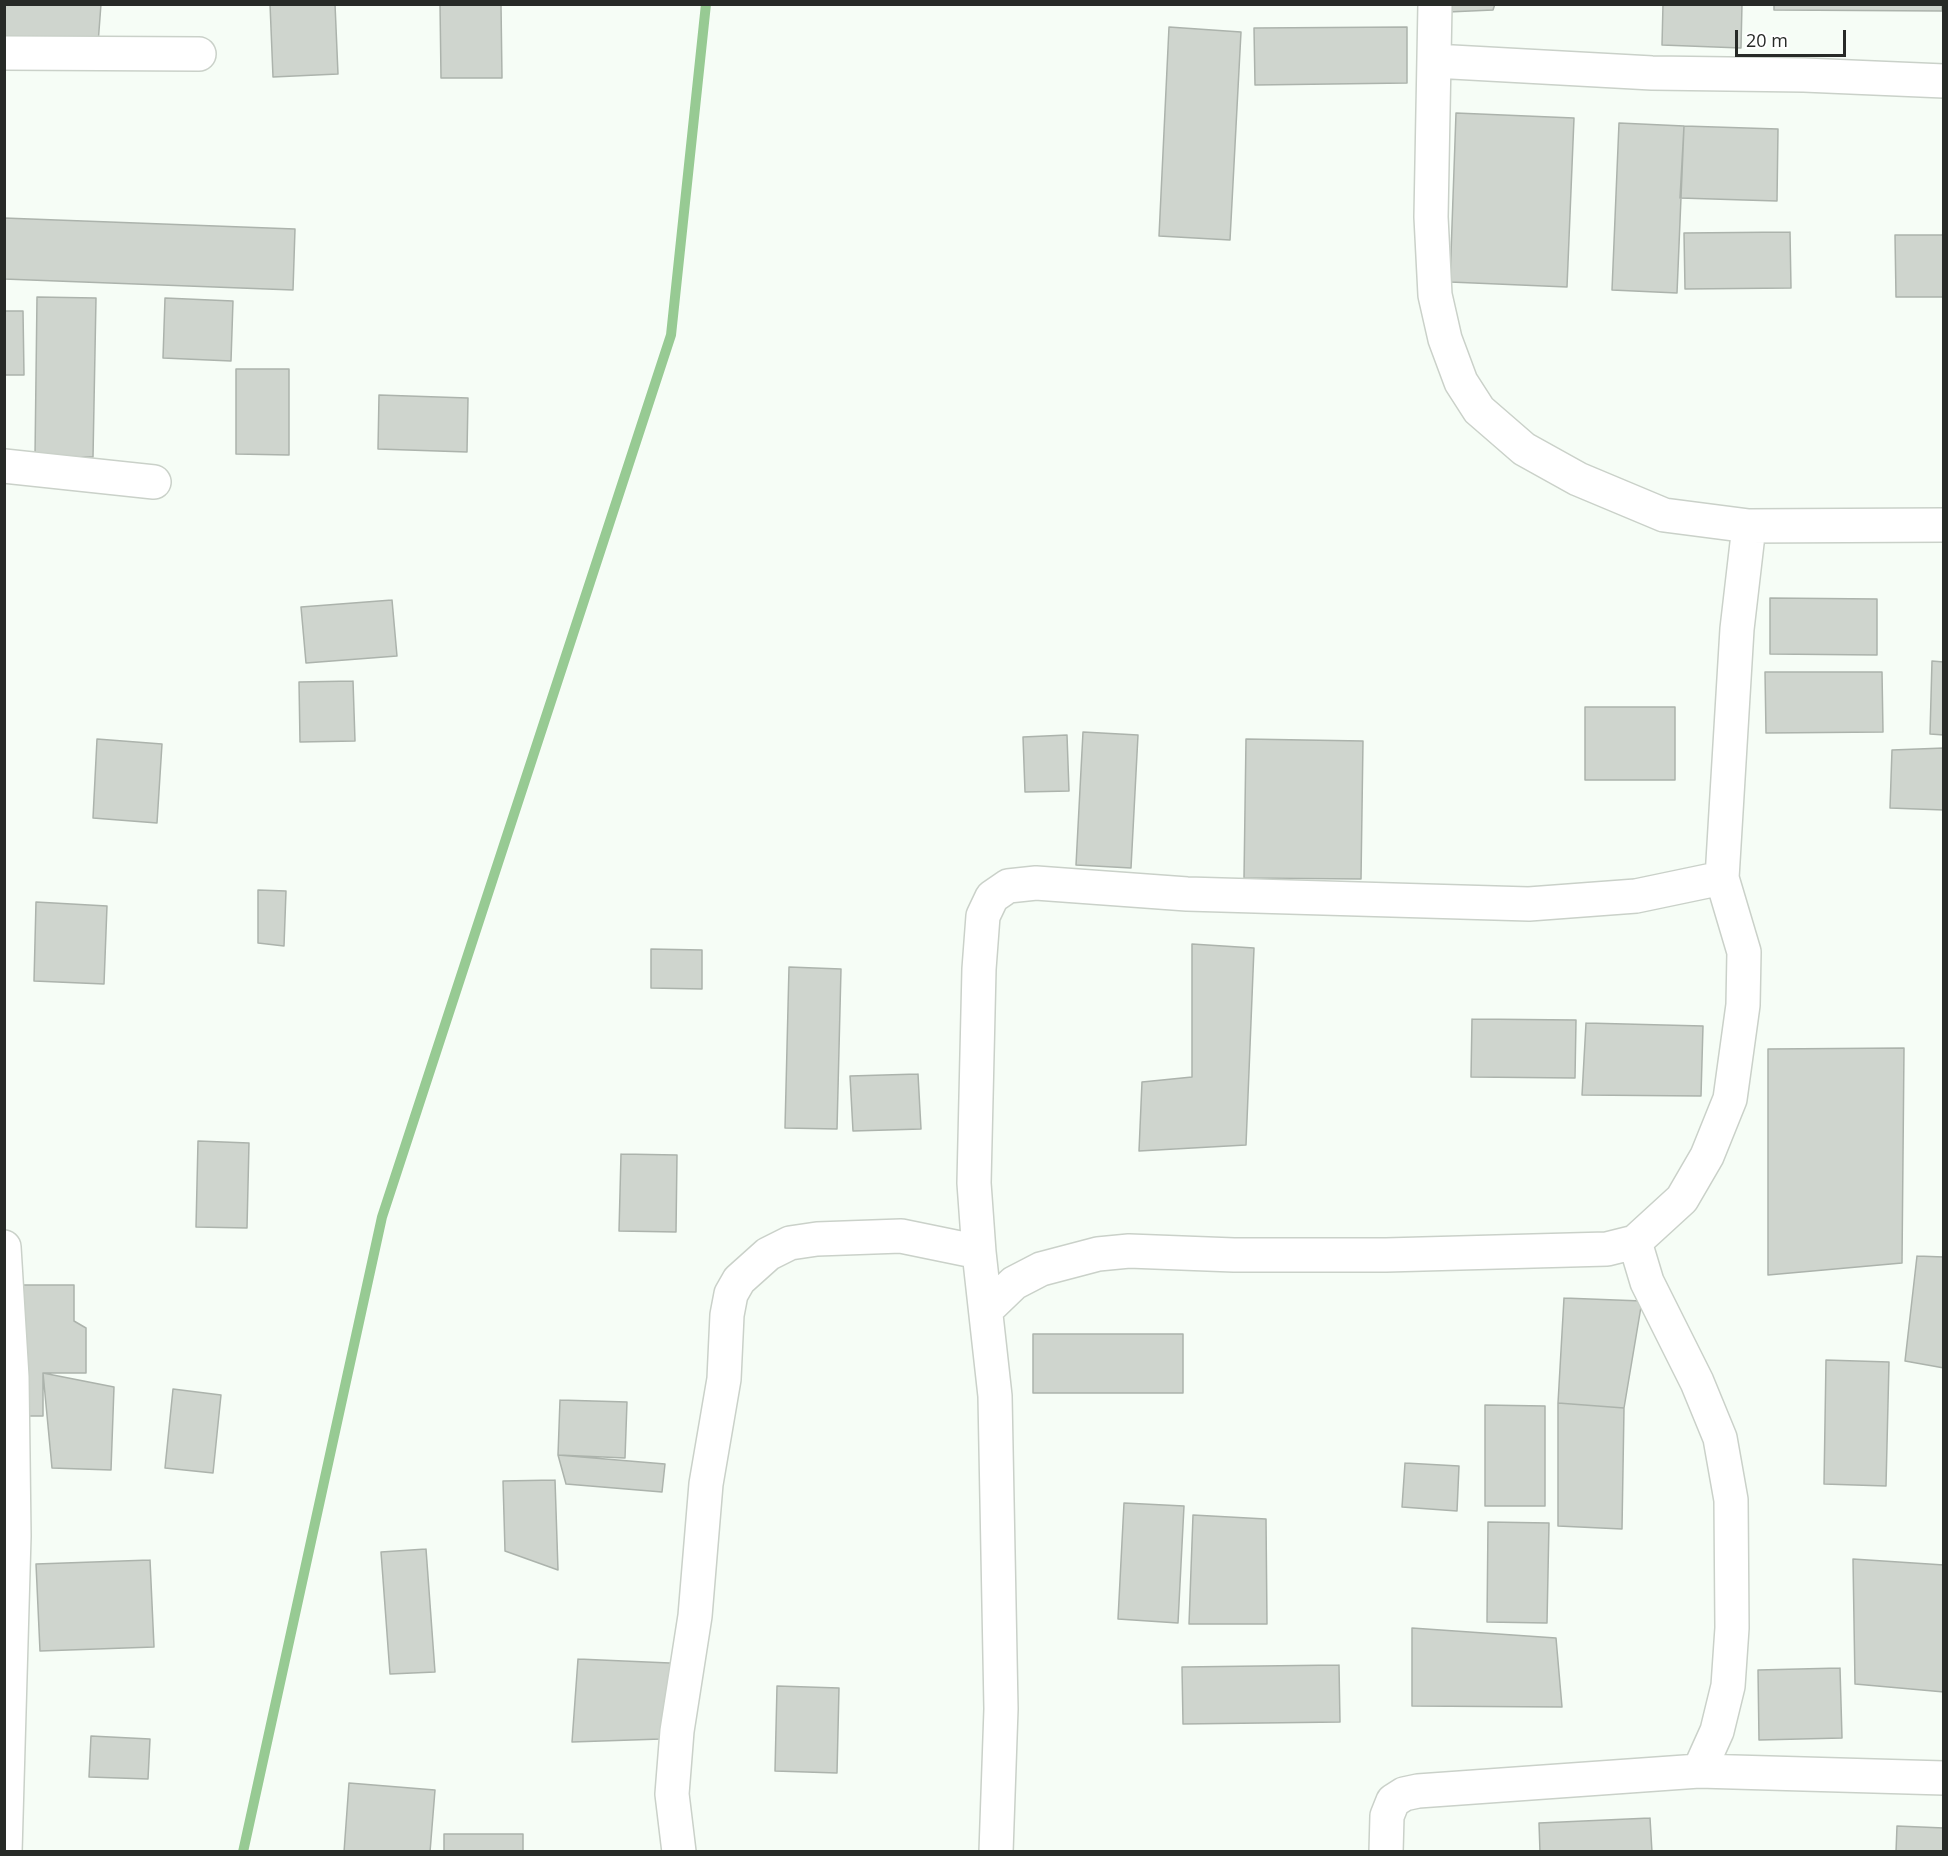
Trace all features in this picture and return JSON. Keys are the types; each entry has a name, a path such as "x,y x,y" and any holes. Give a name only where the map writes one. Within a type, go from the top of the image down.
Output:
{"street":[{"path":"1435,4 1431,217 1435,295 1445,339 1461,382 1479,411 1524,449 1578,479 1664,515 1749,526 1944,525"},
{"path":"4,53 199,54"},
{"path":"1434,61 1652,74 1804,75 1944,81"},
{"path":"4,466 154,482"},
{"path":"987,1309 1014,1283 1041,1269 1098,1254 1129,1251 1234,1255 1386,1255 1607,1249 1635,1242 1682,1199 1707,1156 1730,1099 1743,1005 1744,952 1722,878 1737,629 1749,526"},
{"path":"996,1851 1001,1709 995,1395 974,1184 982,916 992,897 1008,886 1036,883 1187,894 1529,904 1636,896 1722,878"},
{"path":"679,1851 672,1794 677,1731 695,1616 706,1484 724,1379 727,1315 731,1294 739,1280 768,1254 790,1243 818,1239 900,1236 979,1252"},
{"path":"1635,1242 1647,1282 1696,1382 1720,1438 1731,1500 1732,1628 1728,1686 1717,1731 1699,1771"},
{"path":"4,1247 12,1377 14,1536 5,1851"},
{"path":"1386,1851 1387,1816 1393,1801 1404,1794 1518,1783 1699,1771 1944,1778"}],"building":[{"path":"4,4 101,4 98,44 4,36"},
{"path":"270,4 335,4 338,74 273,77"},
{"path":"440,4 501,4 502,78 441,78"},
{"path":"1448,4 1495,4 1493,10 1448,12"},
{"path":"1663,4 1742,4 1741,48 1662,45"},
{"path":"1774,4 1942,4 1942,11 1774,10"},
{"path":"1169,27 1241,32 1230,240 1159,236"},
{"path":"1407,27 1407,83 1255,85 1254,28"},
{"path":"1456,113 1574,118 1567,287 1450,282"},
{"path":"1619,123 1684,126 1677,293 1612,290"},
{"path":"1684,126 1778,129 1777,201 1680,198"},
{"path":"4,218 295,229 293,290 4,279"},
{"path":"1790,232 1791,288 1685,289 1684,233"},
{"path":"1895,235 1944,235 1944,297 1896,297"},
{"path":"37,297 96,298 93,457 35,456"},
{"path":"165,298 233,301 231,361 163,358"},
{"path":"4,311 23,311 24,375 4,375"},
{"path":"236,369 289,369 289,455 236,454"},
{"path":"379,395 468,398 467,452 378,449"},
{"path":"1770,598 1877,599 1877,655 1770,654"},
{"path":"392,600 397,656 306,663 301,607"},
{"path":"1932,661 1944,662 1944,735 1930,734"},
{"path":"1765,672 1882,672 1883,732 1766,733"},
{"path":"353,681 355,741 300,742 299,682"},
{"path":"1585,707 1675,707 1675,780 1585,780"},
{"path":"1083,732 1138,735 1131,868 1076,865"},
{"path":"1067,735 1069,791 1025,792 1023,737"},
{"path":"97,739 162,744 157,823 93,818"},
{"path":"1246,739 1363,741 1361,879 1244,878"},
{"path":"1944,748 1944,810 1890,808 1892,750"},
{"path":"258,890 286,891 284,946 258,943"},
{"path":"36,902 107,906 104,984 34,981"},
{"path":"1192,944 1254,948 1246,1145 1139,1151 1142,1082 1192,1077"},
{"path":"651,949 702,950 702,989 651,988"},
{"path":"789,967 841,969 837,1129 785,1128"},
{"path":"1472,1019 1576,1020 1575,1078 1471,1077"},
{"path":"1586,1023 1703,1026 1701,1096 1582,1095"},
{"path":"1904,1048 1902,1263 1768,1275 1768,1049"},
{"path":"918,1074 921,1129 853,1131 850,1076"},
{"path":"198,1141 249,1143 247,1228 196,1227"},
{"path":"621,1154 677,1155 676,1232 619,1231"},
{"path":"1917,1256 1944,1257 1944,1368 1905,1361"},
{"path":"22,1285 74,1285 74,1321 86,1328 86,1373 43,1373 43,1416 22,1416"},
{"path":"1564,1298 1642,1301 1624,1408 1558,1403"},
{"path":"1033,1334 1183,1334 1183,1393 1033,1393"},
{"path":"1826,1360 1889,1362 1886,1486 1824,1484"},
{"path":"43,1373 114,1387 111,1470 52,1468"},
{"path":"173,1389 221,1395 213,1473 165,1468"},
{"path":"560,1400 627,1402 625,1458 558,1455"},
{"path":"1558,1403 1624,1408 1622,1529 1558,1526"},
{"path":"1485,1405 1545,1406 1545,1506 1485,1506"},
{"path":"558,1455 665,1464 662,1492 566,1484"},
{"path":"1405,1463 1459,1466 1457,1511 1402,1507"},
{"path":"555,1480 558,1570 505,1551 503,1481"},
{"path":"1124,1503 1184,1506 1178,1623 1118,1619"},
{"path":"1193,1515 1266,1519 1267,1624 1189,1624"},
{"path":"1488,1522 1549,1523 1547,1623 1487,1622"},
{"path":"426,1549 435,1672 390,1674 381,1552"},
{"path":"1853,1559 1944,1565 1944,1692 1855,1684"},
{"path":"150,1560 154,1647 40,1651 36,1564"},
{"path":"1412,1628 1556,1638 1562,1707 1412,1706"},
{"path":"578,1659 670,1663 688,1668 661,1739 572,1742"},
{"path":"1339,1665 1340,1722 1183,1724 1182,1667"},
{"path":"1840,1668 1842,1738 1759,1740 1758,1670"},
{"path":"777,1686 839,1688 837,1773 775,1771"},
{"path":"91,1736 150,1739 148,1779 89,1777"},
{"path":"349,1783 435,1790 430,1852 344,1852"},
{"path":"1650,1818 1652,1852 1540,1852 1539,1823"},
{"path":"1897,1826 1944,1828 1944,1852 1896,1852"},
{"path":"444,1834 523,1834 523,1852 444,1852"}],"waterway":[{"path":"243,1852 382,1217 671,335 706,4"}]}
